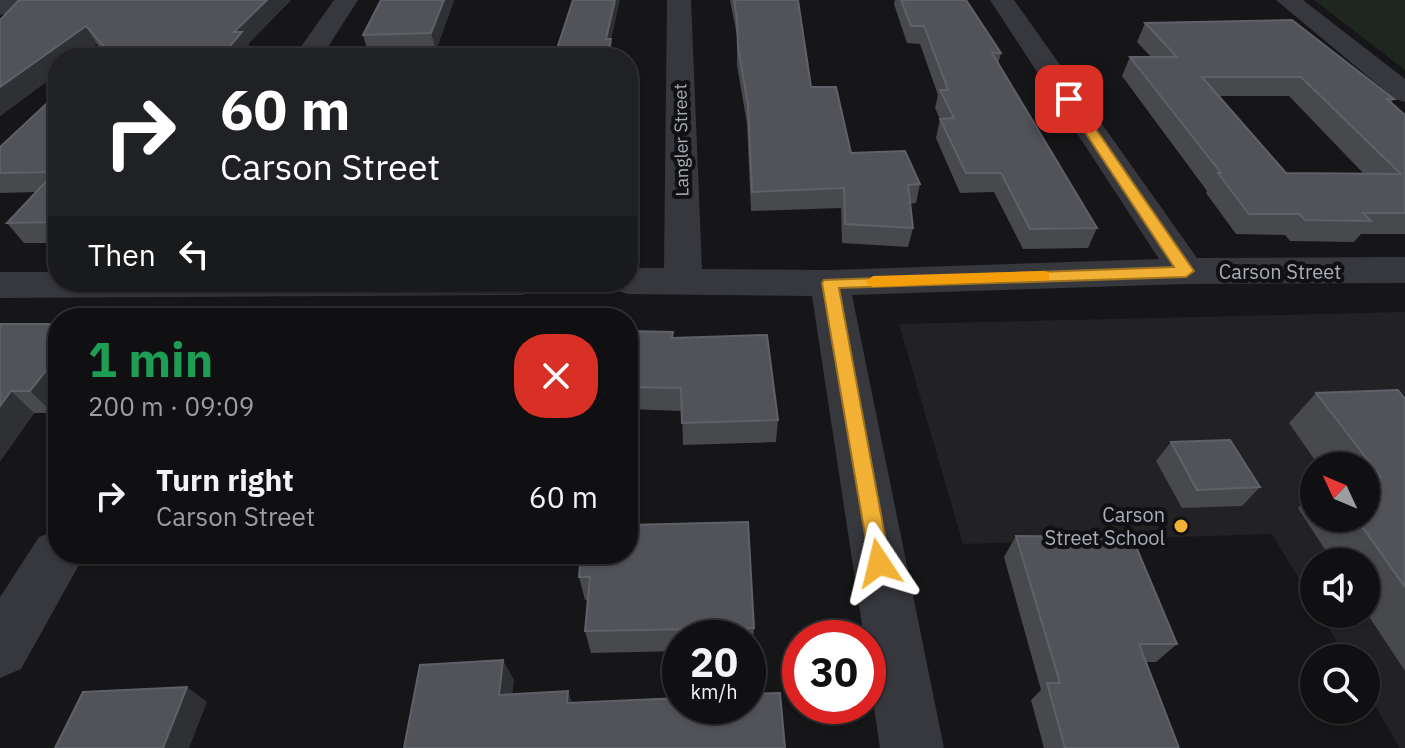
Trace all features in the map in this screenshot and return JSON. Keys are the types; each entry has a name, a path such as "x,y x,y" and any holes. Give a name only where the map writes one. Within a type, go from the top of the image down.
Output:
{"street":[{"path":"0,8 12,0"},
{"path":"314,48 346,0"},
{"name":"Langler Street","path":"679,0 683,280"},
{"path":"1002,0 1186,271"},
{"path":"1288,0 1405,93"},
{"name":"Carson Street","path":"638,281 830,283 1186,271 1405,270"},
{"path":"830,283 912,748"},
{"path":"0,285 48,288"},
{"path":"133,292 190,295 267,292"},
{"path":"0,649 52,564"}],"shaded area":[{"path":"1314,0 1405,0 1405,70"},
{"name":"Carson Street School","path":"1405,312 1405,748 1400,748 1380,714 1380,644 1338,644 1329,628 1380,628 1380,548 1300,548 1300,581 1272,534 963,544 899,324"}],"building":[{"path":"19,0 267,0 234,32 242,32 228,48 105,48 86,26 55,48 48,48 48,53 0,87 0,20"},
{"path":"381,0 444,0 431,33 363,35"},
{"path":"573,0 615,0 606,39 611,39 609,48 557,48"},
{"path":"734,0 798,0 811,87 836,87 851,153 905,151 920,184 908,185 913,228 845,224 844,188 752,192 748,105"},
{"path":"901,0 966,0 1001,53 992,53 1097,228 1030,229 1001,173 966,173 940,119 954,118 940,90 948,90 924,26 911,26"},
{"path":"1292,20 1394,99 1387,99 1405,115 1405,213 1363,213 1371,221 1305,220 1299,214 1249,214 1218,173 1221,173 1130,57 1177,57 1145,23","holes":["1202,77 1301,77 1401,174 1286,173"]},
{"path":"48,102 48,172 0,173 0,147"},
{"path":"48,179 48,222 7,223"},
{"path":"0,324 48,324 48,368 30,391 11,391 0,406"},
{"path":"638,331 673,332 672,338 767,335 778,420 682,423 681,388 638,387"},
{"path":"1398,390 1405,399 1405,587 1366,532 1380,532 1380,452 1362,452 1316,393"},
{"path":"1230,440 1260,487 1197,490 1171,442"},
{"path":"748,522 754,620 662,620 662,630 585,631 590,577 579,577 580,564 638,564 638,525"},
{"path":"1016,536 1132,537 1177,644 1139,644 1179,748 1065,748 1047,683 1060,683"},
{"path":"503,660 499,695 568,691 567,703 662,699 662,724 766,724 766,693 780,693 785,748 404,748 420,665"},
{"path":"187,687 163,748 55,748 83,692"}],"slow traffic":[{"path":"873,282 1043,276"}],"place":[{"name":"Carson Street School","path":"1181,526"}],"route":[{"path":"879,563 830,283 1186,271 1069,99"}]}
